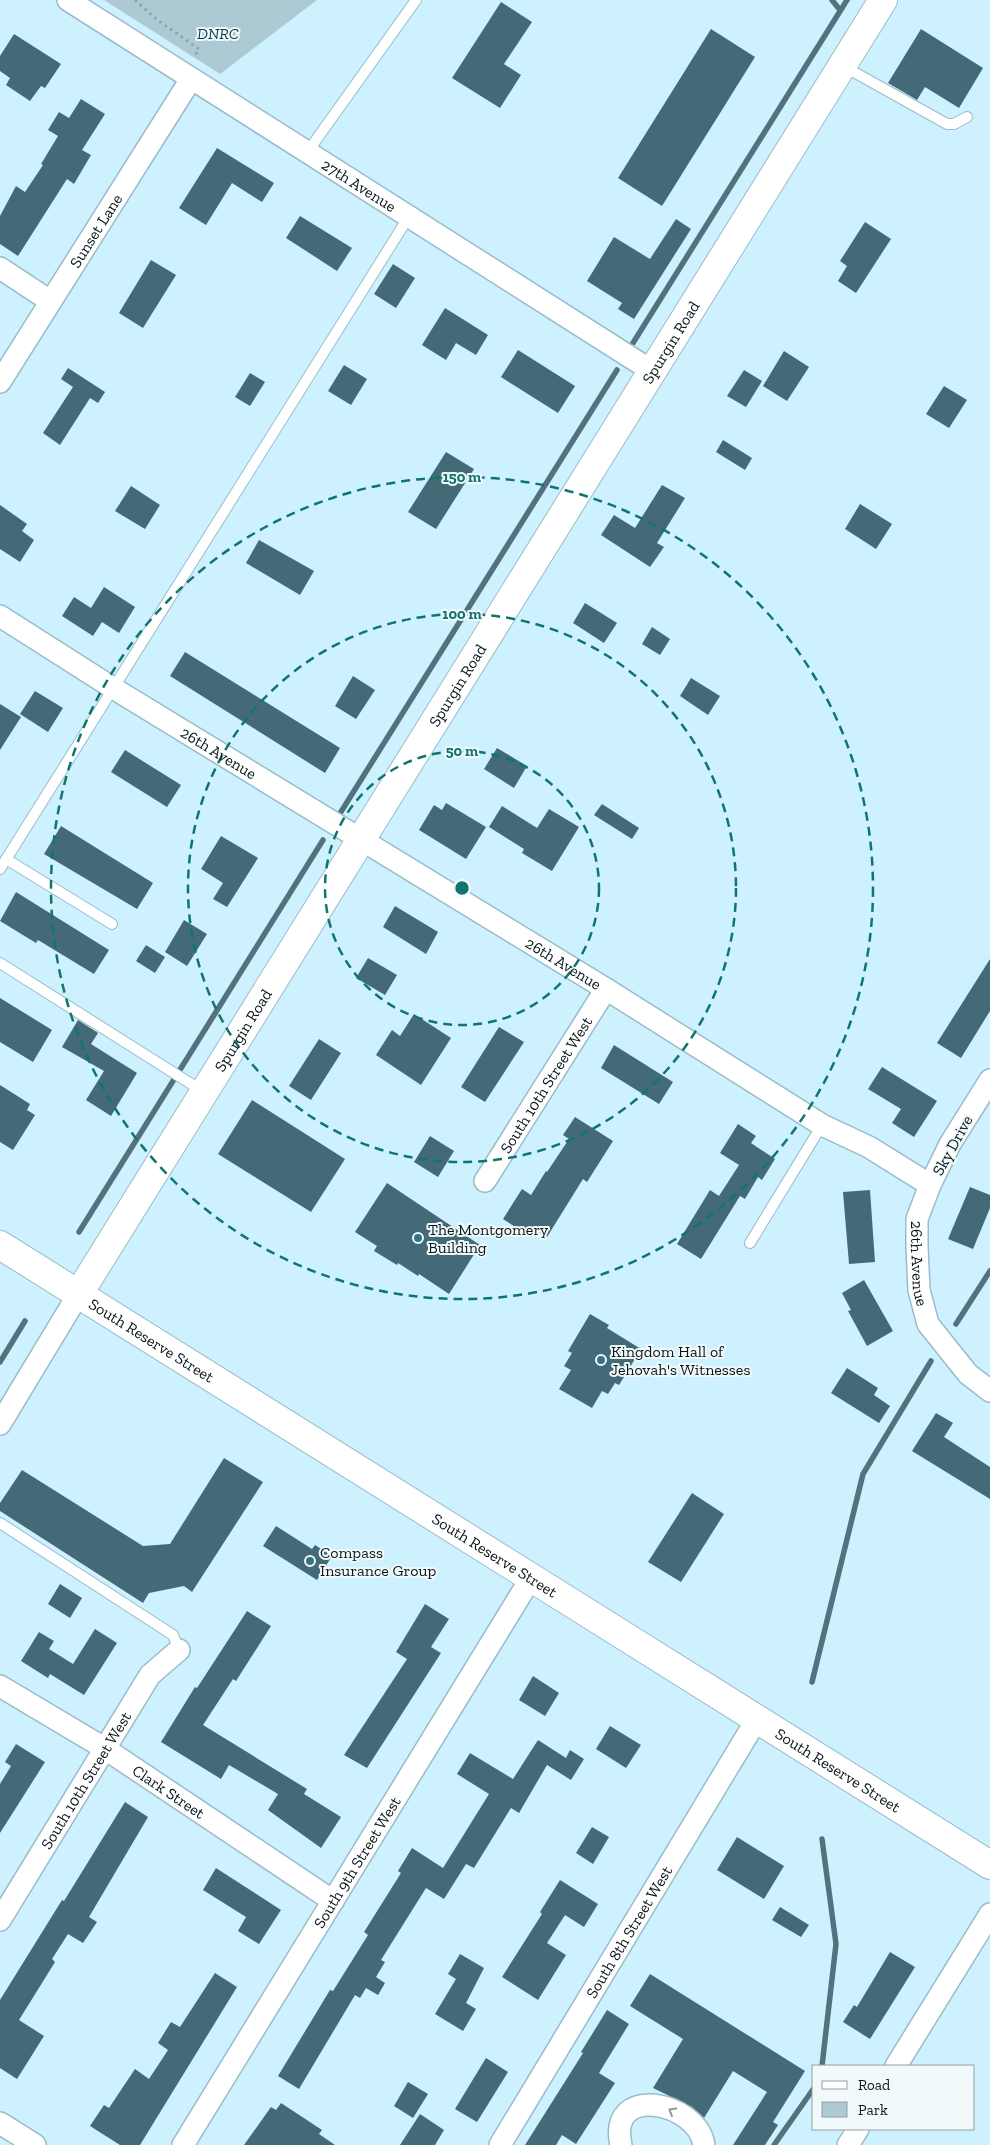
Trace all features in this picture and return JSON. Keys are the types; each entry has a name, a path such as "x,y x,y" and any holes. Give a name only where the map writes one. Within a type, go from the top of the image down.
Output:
{"main road":[{"name":"Spurgin Road","path":"78,1295 882,0"},
{"name":"South Reserve Street","path":"0,1245 990,1865"}],"street":[{"name":"27th Avenue","path":"68,0 306,154 652,371"},
{"name":"Sunset Lane","path":"0,382 188,77"},
{"path":"0,268 50,301"},
{"name":"26th Avenue","path":"0,616 113,688 606,989 822,1125 869,1148 930,1184 917,1219 920,1290 928,1324 968,1374 990,1391"},
{"name":"South 10th Street West","path":"485,1181 606,989"},
{"name":"Sky Drive","path":"930,1184 950,1144 990,1080"},
{"path":"0,1424 78,1295"},
{"name":"South 9th Street West","path":"183,2145 532,1578"},
{"name":"South 10th Street West","path":"0,1920 150,1676 180,1650"},
{"name":"Clark Street","path":"0,1686 104,1748 333,1901"},
{"name":"South 8th Street West","path":"500,2145 756,1719"},
{"path":"897,2065 990,1914"},
{"path":"620,2145 619,2129 624,2118 633,2109 650,2103 667,2108 689,2121 700,2133 704,2145"},
{"path":"0,2123 35,2145"},
{"path":"848,2145 857,2130"}],"lane":[{"path":"306,154 416,0"},
{"path":"842,66 947,124 954,124 966,117"},
{"path":"0,869 408,218"},
{"path":"6,859 112,924"},
{"path":"0,963 205,1092"},
{"path":"750,1243 822,1125"},
{"path":"0,1523 173,1635 180,1650"}],"path":[{"path":"135,0 156,19 199,49 188,77"}],"green space":[{"name":"DNRC","path":"104,0 317,0 220,74"}],"building":[{"path":"501,2 532,22 504,64 521,75 500,108 452,78"},
{"path":"711,29 755,57 662,206 618,178"},
{"path":"921,29 983,68 959,108 925,87 917,100 888,83"},
{"path":"14,34 61,64 45,88 41,86 30,101 6,85 10,78 0,71 0,56"},
{"path":"81,99 105,114 82,150 91,155 74,184 67,179 18,256 0,244 0,216 16,186 25,192 43,165 41,164 58,136 48,130 59,112 69,118"},
{"path":"217,148 274,183 262,202 232,183 206,225 179,208"},
{"path":"300,216 352,248 337,271 286,238"},
{"path":"676,219 691,229 634,319 618,309 622,303 587,281 614,237 650,259"},
{"path":"865,222 891,239 856,293 838,281 847,266 840,261"},
{"path":"151,260 176,275 143,328 119,313"},
{"path":"393,264 415,278 396,308 374,294"},
{"path":"445,308 488,335 476,355 456,343 446,360 422,345"},
{"path":"518,350 575,386 558,413 501,377"},
{"path":"784,351 809,367 787,401 763,386"},
{"path":"344,365 367,379 351,405 328,391"},
{"path":"68,368 105,392 98,403 90,398 60,445 43,433 73,387 61,379"},
{"path":"744,370 762,381 746,407 727,396"},
{"path":"250,373 265,382 250,406 235,397"},
{"path":"944,386 967,400 949,428 926,414"},
{"path":"723,440 752,458 745,470 716,452"},
{"path":"446,452 474,469 436,529 408,512"},
{"path":"662,485 685,498 657,543 664,547 650,567 601,535 614,515 635,528"},
{"path":"131,486 160,505 145,529 115,511"},
{"path":"860,504 892,524 876,549 845,529"},
{"path":"0,505 27,524 22,531 34,540 20,562 0,549"},
{"path":"259,540 314,571 300,595 246,563"},
{"path":"104,587 135,607 119,633 102,622 93,636 62,616 74,597 91,608"},
{"path":"585,603 617,623 604,643 573,623"},
{"path":"652,627 670,639 660,655 642,644"},
{"path":"185,652 340,748 325,773 170,676"},
{"path":"353,676 375,690 356,719 335,706"},
{"path":"691,678 720,696 708,715 680,696"},
{"path":"35,691 63,708 48,732 20,714"},
{"path":"0,704 21,717 0,750"},
{"path":"497,748 527,766 514,788 484,769"},
{"path":"125,750 181,785 167,807 111,772"},
{"path":"446,803 486,827 466,859 419,830 434,805 442,810"},
{"path":"602,804 639,828 632,839 594,815"},
{"path":"502,806 537,828 549,809 579,827 552,871 522,853 524,849 489,827"},
{"path":"61,826 153,883 137,909 44,854"},
{"path":"221,836 258,858 227,907 213,899 223,883 201,869"},
{"path":"16,892 109,950 94,974 38,940 36,943 0,921"},
{"path":"395,906 438,932 426,954 383,927"},
{"path":"184,920 207,934 187,966 165,952"},
{"path":"146,945 165,957 155,973 136,961"},
{"path":"368,958 397,975 385,995 356,978"},
{"path":"990,959 990,1011 961,1058 937,1043"},
{"path":"0,998 52,1030 33,1062 0,1042"},
{"path":"414,1014 451,1038 421,1085 376,1055 392,1030 400,1036"},
{"path":"78,1020 98,1033 91,1044 137,1073 111,1116 86,1100 104,1071 62,1047"},
{"path":"499,1027 524,1042 485,1102 461,1087"},
{"path":"319,1039 341,1053 311,1100 289,1086"},
{"path":"614,1045 673,1082 659,1104 601,1068"},
{"path":"882,1067 937,1101 914,1137 892,1123 901,1109 868,1089"},
{"path":"0,1085 30,1104 27,1110 35,1115 13,1150 0,1142"},
{"path":"252,1100 345,1159 311,1212 218,1154"},
{"path":"575,1117 613,1141 587,1182 583,1179 547,1237 536,1230 531,1237 503,1219 522,1189 531,1195 569,1139 563,1135"},
{"path":"738,1124 756,1136 751,1143 775,1159 762,1180 758,1177 745,1199 740,1196 701,1259 677,1244 710,1190 719,1196 739,1165 720,1153"},
{"path":"430,1136 454,1151 438,1177 414,1162"},
{"name":"The Montgomery Building","path":"387,1183 480,1245 449,1294 419,1274 418,1276 374,1251 377,1246 355,1232"},
{"path":"970,1187 990,1195 990,1208 973,1249 948,1239"},
{"path":"870,1190 875,1262 849,1264 843,1192"},
{"path":"864,1280 893,1331 867,1346 848,1311 851,1310 842,1293"},
{"name":"Kingdom Hall of Jehovah's Witnesses","path":"590,1314 609,1325 607,1328 641,1349 619,1385 615,1383 608,1394 602,1391 592,1408 559,1389 571,1370 564,1366 572,1353 568,1351"},
{"path":"847,1368 878,1388 874,1395 890,1406 879,1423 831,1393"},
{"path":"936,1413 953,1423 944,1437 990,1467 990,1499 912,1451"},
{"path":"224,1458 263,1482 192,1592 184,1586 149,1593 143,1603 0,1511 0,1503 22,1470 143,1546 170,1544"},
{"path":"692,1493 724,1514 681,1582 648,1562"},
{"path":"276,1526 312,1549 315,1545 332,1556 317,1580 263,1546"},
{"path":"60,1584 82,1598 70,1618 48,1604"},
{"path":"425,1604 449,1619 431,1647 441,1653 367,1768 344,1755 407,1659 396,1652"},
{"path":"247,1611 271,1626 236,1681 233,1679 203,1725 307,1789 304,1794 341,1817 321,1848 268,1810 278,1794 229,1765 221,1779 161,1742 195,1687 197,1688"},
{"path":"95,1629 117,1643 84,1695 50,1674 48,1678 21,1661 39,1632 54,1641 49,1649 73,1664"},
{"path":"533,1676 559,1693 545,1716 519,1700"},
{"path":"610,1726 641,1745 626,1768 596,1749"},
{"path":"538,1740 566,1758 570,1750 584,1759 571,1780 547,1765 519,1813 511,1808 474,1868 466,1864 444,1899 426,1888 381,1960 385,1962 376,1977 385,1983 378,1995 366,1988 360,1998 355,1995 299,2089 278,2076 330,1990 333,1991 368,1935 364,1932 401,1873 398,1871 412,1848 443,1868 489,1794 457,1774 470,1753 513,1779"},
{"path":"16,1744 45,1762 0,1833 0,1784 11,1766 5,1762"},
{"path":"125,1802 148,1817 89,1917 97,1922 83,1943 68,1934 52,1959 55,1962 19,2020 44,2036 17,2079 0,2068 0,2000"},
{"path":"592,1827 609,1837 593,1864 576,1853"},
{"path":"737,1837 784,1866 764,1899 717,1870"},
{"path":"216,1868 281,1910 259,1944 238,1931 246,1917 203,1890"},
{"path":"560,1880 598,1904 584,1927 565,1915 547,1943 566,1955 538,2000 502,1977 542,1914 540,1912"},
{"path":"780,1907 809,1925 801,1937 772,1920"},
{"path":"890,1952 915,1967 870,2039 843,2022 854,2005 857,2007"},
{"path":"460,1954 484,1968 466,2003 476,2009 463,2031 435,2014 456,1979 448,1974"},
{"path":"215,1973 237,1987 140,2145 120,2145 90,2126 104,2105 109,2108 135,2069 149,2079 168,2050 158,2043 171,2022 180,2027"},
{"path":"650,1974 805,2071 773,2122 778,2125 765,2145 733,2145 767,2092 733,2071 704,2118 692,2107 653,2088 683,2039 630,2006"},
{"path":"607,2010 629,2024 599,2073 615,2083 576,2144 562,2135 556,2145 525,2145 583,2053 581,2052"},
{"path":"486,2058 508,2072 477,2122 455,2109"},
{"path":"408,2082 428,2094 413,2118 394,2106"},
{"path":"281,2103 322,2130 319,2134 335,2145 244,2145 271,2107 276,2110"},
{"path":"420,2114 444,2130 435,2145 400,2145"}],"waterway":[{"path":"832,0 840,10"},
{"path":"633,343 847,0"},
{"path":"339,815 617,370"},
{"path":"79,1232 323,840"},
{"path":"956,1324 990,1271"},
{"path":"0,1362 25,1321"},
{"path":"812,1682 863,1474 931,1361"},
{"path":"822,1839 836,1944 822,2065"},
{"path":"774,2145 812,2091"}],"place":[{"name":"The Montgomery Building","path":"418,1238"},
{"name":"Kingdom Hall of Jehovah's Witnesses","path":"601,1360"},
{"name":"Compass Insurance Group","path":"310,1561"}]}
